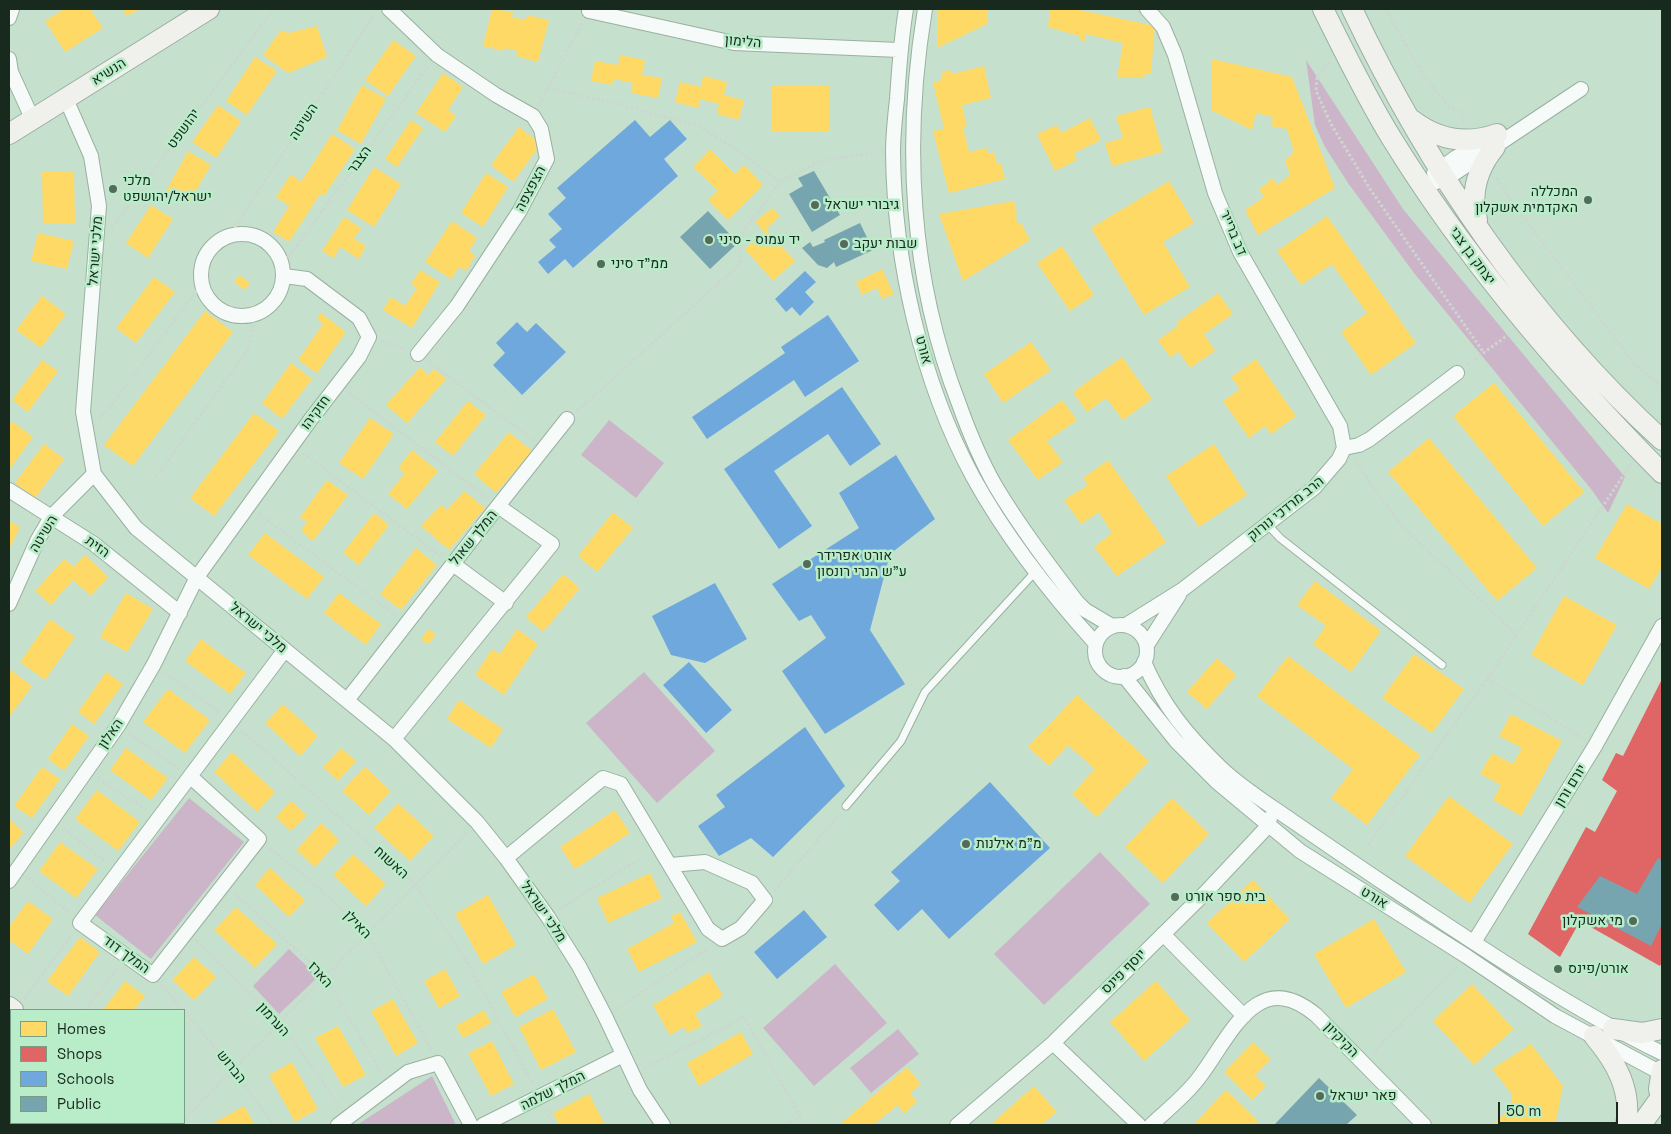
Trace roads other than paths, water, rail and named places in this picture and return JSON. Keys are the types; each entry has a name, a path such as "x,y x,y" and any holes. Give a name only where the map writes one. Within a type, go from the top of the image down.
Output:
{"street":[{"path":"9,18 12,9"},
{"name":"הנשיא","path":"9,134 209,9"},
{"name":"הצפצפה","path":"389,9 437,55 496,95 533,116 541,129 547,159 519,212 457,306 418,354"},
{"name":"אורט","path":"906,9 899,50 893,151 896,207 905,272 921,345 940,407 973,477 1003,525 1036,571 1064,608 1096,644"},
{"name":"אורט","path":"924,9 918,51 912,145 914,207 927,296 941,356 970,433 996,487 1076,602 1085,610 1112,626"},
{"name":"דב ברייר","path":"1146,9 1163,27 1175,55 1215,193 1240,252 1340,426 1344,448"},
{"name":"יצחק בן צבי","path":"1323,9 1358,80 1391,138 1473,258 1524,324 1662,474"},
{"name":"יצחק בן צבי","path":"1352,9 1404,111 1443,174 1539,310 1615,397 1662,440"},
{"name":"הלימון","path":"589,11 734,43 899,50"},
{"path":"9,59 11,72 32,118"},
{"path":"1423,186 1581,89"},
{"name":"מלכי ישראל","path":"66,99 91,156 99,206 83,412 94,474 136,528 284,651 348,699 394,739 478,822 548,917 579,966 605,1016 632,1075 663,1125"},
{"path":"1404,111 1420,126 1446,138 1467,141 1496,141"},
{"path":"1478,225 1474,208 1474,187 1496,141"},
{"path":"243,234 256,236 268,243 277,253 283,270 282,288 275,300 266,310 254,315 240,317 221,311 206,297 201,285 201,270 206,255 216,243 230,236 243,234"},
{"name":"חזקיהו","path":"197,577 292,445 359,357 370,337 359,318 307,279 283,270"},
{"path":"1344,448 1359,445 1370,439 1457,373"},
{"path":"498,506 568,420"},
{"name":"הרב מרדכי נורוק","path":"1126,625 1182,590 1314,488 1328,475 1339,460 1344,448"},
{"name":"השיטה","path":"9,604 37,541 52,518 94,474"},
{"name":"הזית","path":"9,490 94,544 180,613"},
{"name":"המלך שאול","path":"348,699 498,506 552,544 394,739"},
{"path":"453,564 506,602"},
{"name":"האלון","path":"9,881 118,726 154,664 197,577"},
{"name":"הרב מרדכי נורוק","path":"1146,645 1182,590"},
{"path":"1126,625 1140,632 1146,645 1144,662 1140,669 1124,676 1108,673 1102,668 1095,653 1096,644 1101,634 1112,626 1126,625"},
{"name":"יורם ורון","path":"1474,942 1595,746 1662,626"},
{"path":"191,777 284,651"},
{"name":"אורט","path":"1144,662 1155,687 1169,710 1186,732 1223,769 1269,805 1474,942 1604,1032 1662,1065"},
{"name":"אורט","path":"1124,676 1176,741 1218,782 1300,851 1466,956 1555,1016 1604,1032 1662,1065"},
{"name":"המלך דוד","path":"191,777 259,839 153,975 80,923 191,777"},
{"path":"506,858 603,778 621,784 708,929 722,939 741,928 765,900 752,883 705,862 670,865"},
{"path":"1268,826 1270,819 1269,805"},
{"name":"יוסף פינס","path":"957,1125 1053,1043 1205,893 1268,826"},
{"path":"1163,934 1244,1016"},
{"name":"הקיקיון","path":"1152,1125 1198,1080 1244,1016 1264,1000 1282,996 1302,1003 1316,1015 1424,1125"},
{"path":"1626,1125 1626,1095 1621,1077 1610,1055 1604,1032 1642,1033 1662,1029"},
{"path":"1053,1043 1139,1125"},
{"name":"המלך שלמה","path":"483,1125 623,1055"},
{"path":"342,1122 408,1072 438,1063 471,1125"},
{"path":"1640,1125 1662,1099 1662,1065"},
{"name":"מלכי ישראל","path":"640,1090 652,1125"}],"lane":[{"path":"1267,524 1280,538 1442,665"},
{"path":"846,806 901,741 925,692 1036,571"}],"place":[{"name":"מלכי ישראל/יהושפט","path":"113,189"},
{"name":"המכללה האקדמית אשקלון","path":"1588,200"},
{"name":"גיבורי ישראל","path":"815,205"},
{"name":"יד עמוס - סיני","path":"709,240"},
{"name":"שבות יעקב","path":"844,244"},
{"name":"ממ\"ד סיני","path":"601,264"},
{"name":"אורט אפרידר ע\"ש הנרי רונסון","path":"807,564"},
{"name":"מ\"מ אילנות","path":"966,844"},
{"name":"בית ספר אורט","path":"1175,897"},
{"name":"מי אשקלון","path":"1633,921"},
{"name":"אורט/פינס","path":"1558,969"},
{"name":"פאר ישראל","path":"1320,1096"}]}
